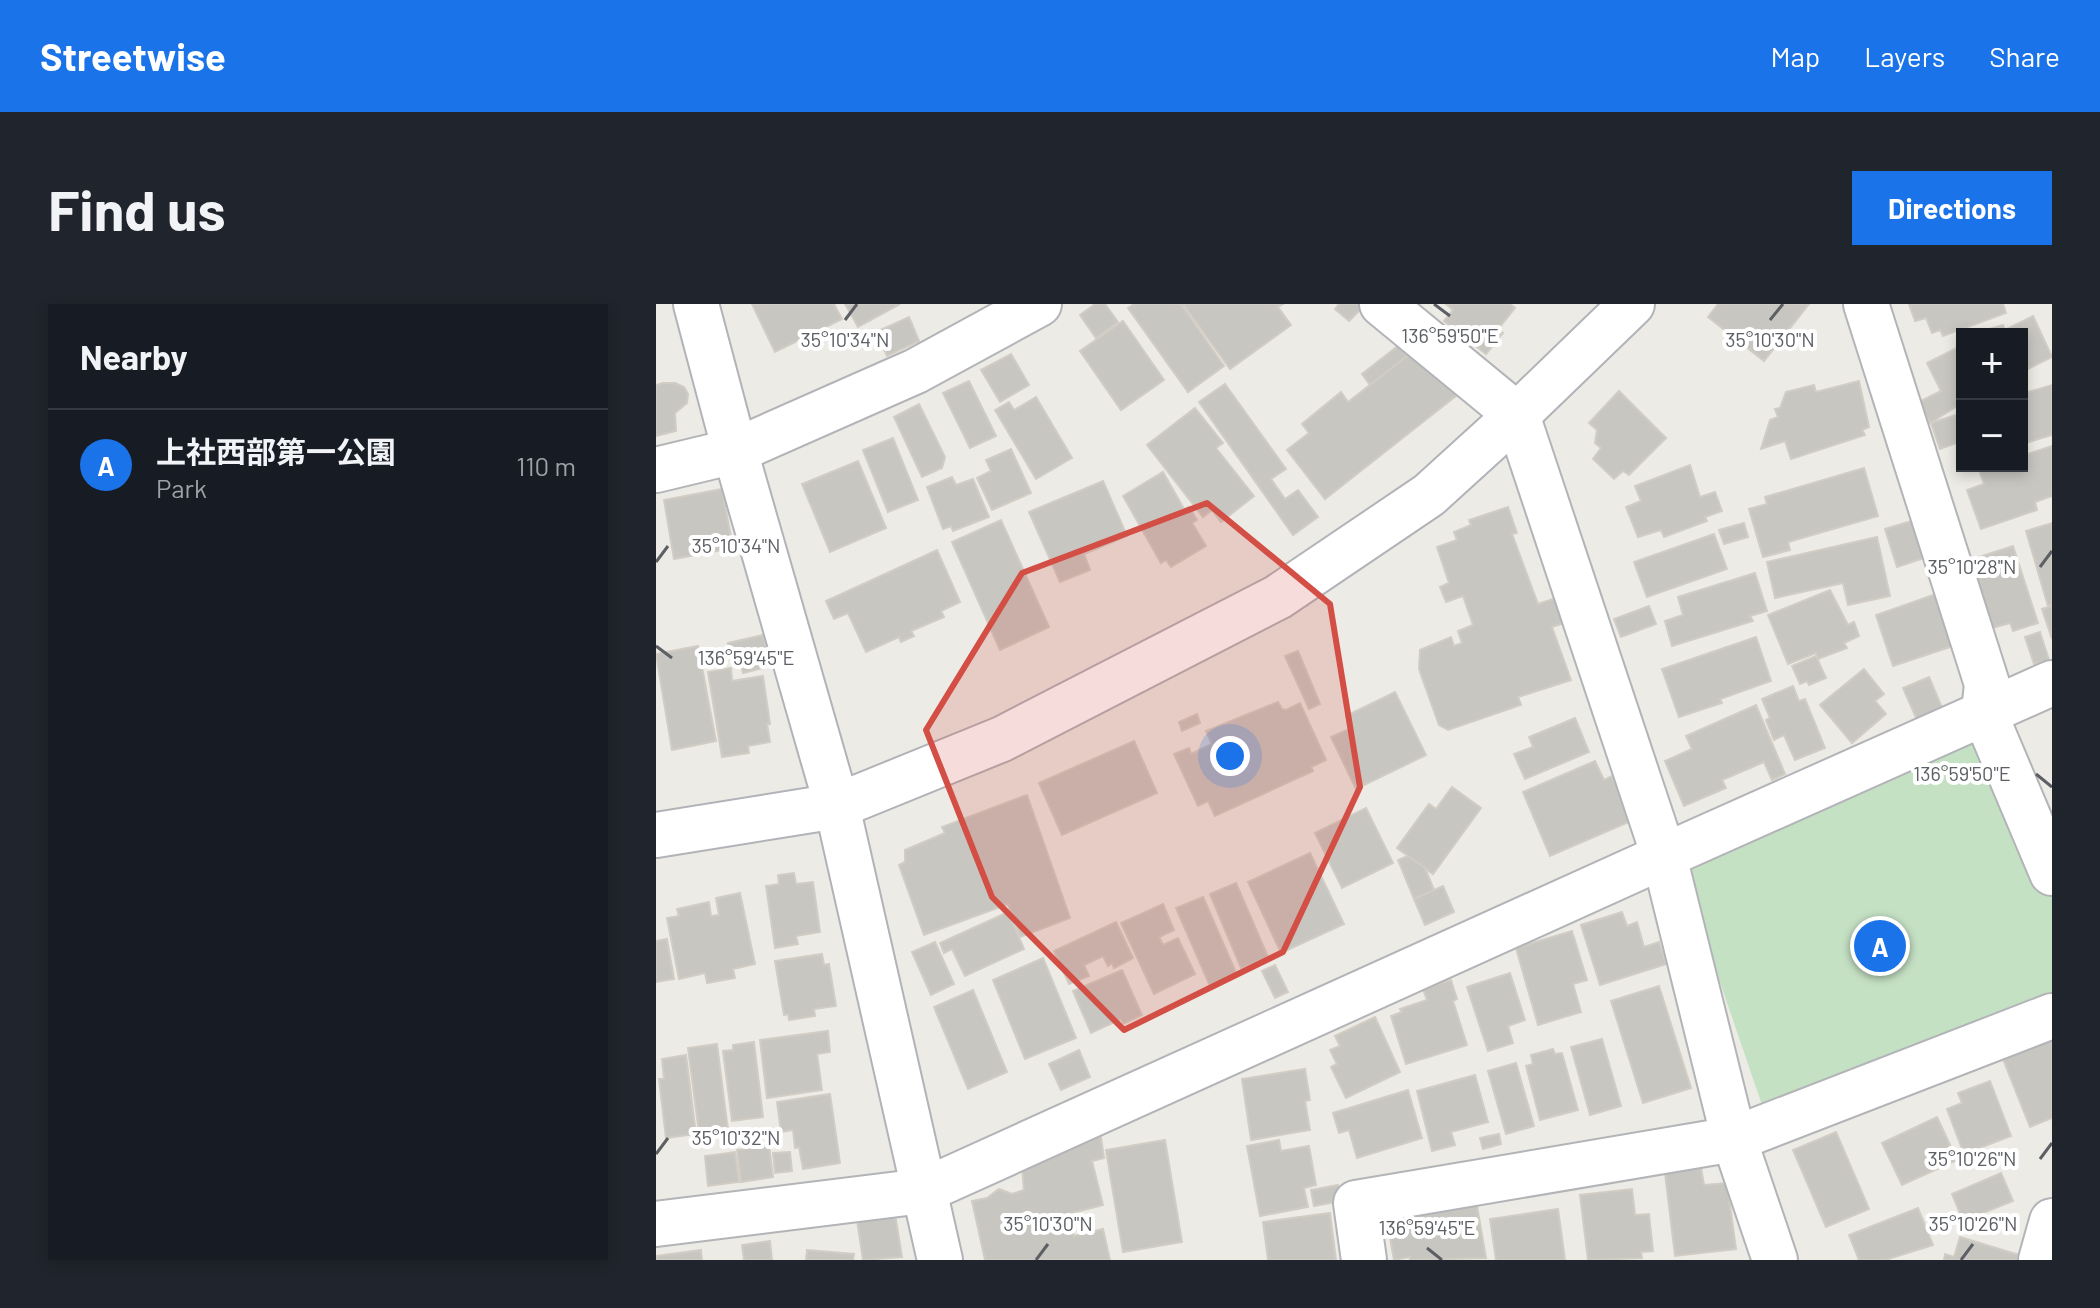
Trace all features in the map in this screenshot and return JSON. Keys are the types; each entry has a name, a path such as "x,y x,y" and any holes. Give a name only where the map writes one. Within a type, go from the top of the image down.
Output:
{"street":[{"path":"696,304 837,806 940,1260"},
{"path":"656,470 735,451 916,371 1039,304"},
{"path":"1382,304 1517,415 1664,856 1734,1139 1775,1260"},
{"path":"656,835 837,806 1002,739 1278,597 1429,495 1632,304"},
{"path":"1866,304 1987,684 1984,712 2052,873"},
{"path":"656,1224 923,1191 2052,683"},
{"path":"1364,1260 1356,1203 1734,1139 2052,1016"},
{"path":"2041,1260 2052,1221"}],"highlighted area":[{"path":"1207,503 1330,604 1360,787 1283,952 1124,1030 992,897 926,730 1022,573"}],"green space":[{"path":"1986,736 2052,898 2052,994 1763,1108 1681,868"}],"building":[{"path":"752,304 834,304 842,319 775,352"},
{"path":"845,304 900,304 858,327"},
{"path":"1095,304 1105,304 1118,322 1096,338 1080,315"},
{"path":"1134,304 1181,304 1224,366 1188,392 1128,308"},
{"path":"1183,304 1283,304 1278,307 1291,325 1230,369"},
{"path":"1339,304 1357,304 1362,308 1349,321 1335,309"},
{"path":"1446,304 1510,304 1515,308 1498,329 1503,333 1486,354 1444,321 1453,310"},
{"path":"1718,304 1809,304 1764,361 1708,317"},
{"path":"1909,304 2003,304 2006,313 1965,328 1956,328 1956,331 1943,336 1940,330 1932,333 1926,318 1915,321"},
{"path":"2033,316 2052,357 2028,369 2028,328 2009,328"},
{"path":"909,317 919,341 887,356 876,332"},
{"path":"1123,321 1164,380 1121,410 1080,351"},
{"path":"1403,342 1411,353 1370,385 1362,374"},
{"path":"1956,348 1956,407 1930,423 1919,402 1941,391 1927,363"},
{"path":"1411,353 1461,392 1325,499 1287,450 1309,433 1302,424 1341,392 1348,402"},
{"path":"1011,354 1029,385 1000,402 981,370"},
{"path":"969,381 996,436 970,448 943,393"},
{"path":"1859,381 1869,427 1862,430 1865,435 1791,459 1785,441 1761,449 1770,420 1778,417 1775,409 1780,408 1786,392 1814,385 1816,392"},
{"path":"663,383 684,387 688,394 687,403 675,413 676,431 656,436 656,385"},
{"path":"1225,384 1286,469 1271,479 1285,499 1298,490 1318,517 1293,535 1199,402"},
{"path":"2052,385 2052,435 2028,442 2028,400 2028,392"},
{"path":"1619,391 1666,438 1629,475 1623,471 1614,479 1593,459 1601,448 1595,443 1597,430 1589,423"},
{"path":"1036,397 1072,458 1036,479 995,410 1009,402 1014,410"},
{"path":"919,404 945,457 942,468 922,477 894,417"},
{"path":"1195,408 1223,443 1216,448 1254,496 1221,522 1212,510 1203,517 1147,445"},
{"path":"1956,415 1956,443 1940,449 1931,423"},
{"path":"893,438 918,500 888,512 863,450"},
{"path":"2052,446 2052,496 2035,502 2037,510 1981,529 1967,490 1984,484 1980,472 2028,472 2028,454"},
{"path":"1011,449 1031,493 992,510 977,478 991,471 986,460"},
{"path":"858,461 886,528 830,552 802,484"},
{"path":"1690,465 1700,497 1715,492 1722,511 1705,517 1707,521 1664,537 1661,530 1638,537 1626,507 1641,501 1635,486"},
{"path":"1864,468 1878,516 1788,542 1790,550 1763,557 1749,509 1767,504 1765,497"},
{"path":"1163,472 1184,509 1189,507 1197,520 1192,523 1206,546 1171,567 1166,560 1161,563 1123,496"},
{"path":"952,477 956,485 973,479 989,517 953,531 951,526 943,529 927,487"},
{"path":"1103,481 1127,536 1084,554 1090,570 1060,582 1029,512"},
{"path":"722,489 733,548 674,559 664,500"},
{"path":"1508,507 1517,533 1512,534 1538,604 1556,598 1564,623 1552,627 1571,680 1518,697 1521,705 1448,730 1439,725 1419,669 1420,650 1451,637 1454,646 1462,643 1458,631 1473,625 1463,596 1446,602 1440,587 1449,583 1437,547 1457,540 1454,532 1471,525 1469,520"},
{"path":"1918,519 1930,556 1897,567 1885,529"},
{"path":"1001,520 1049,627 1000,650 952,542"},
{"path":"1744,523 1748,537 1724,544 1719,530"},
{"path":"2052,523 2052,604 2048,606 2026,531"},
{"path":"1714,534 1727,569 1647,597 1634,562"},
{"path":"1877,537 1890,596 1848,605 1843,583 1775,598 1767,562"},
{"path":"2013,546 2038,623 2013,631 2010,623 1989,629 1967,561"},
{"path":"937,550 960,602 941,611 944,617 911,631 914,636 901,642 899,637 866,652 848,613 834,619 826,601"},
{"path":"1755,573 1767,611 1750,616 1753,621 1672,646 1665,621 1683,615 1678,597"},
{"path":"1830,590 1848,625 1854,622 1859,636 1844,643 1847,648 1818,659 1816,653 1788,664 1768,615"},
{"path":"1936,594 1953,646 1893,666 1876,615"},
{"path":"1649,606 1656,624 1621,637 1614,619"},
{"path":"2052,606 2052,639 2042,609"},
{"path":"2040,632 2049,660 2034,664 2025,637"},
{"path":"763,635 771,666 743,673 739,656 732,657 728,643"},
{"path":"1756,637 1771,681 1720,699 1722,703 1679,717 1662,669"},
{"path":"698,646 716,741 672,750 656,654"},
{"path":"1298,651 1320,704 1309,709 1285,656"},
{"path":"1816,656 1826,678 1809,685 1807,681 1800,684 1792,666"},
{"path":"731,668 732,681 763,676 770,742 748,746 749,753 722,757 708,672"},
{"path":"1864,669 1884,694 1875,701 1886,714 1852,743 1820,705"},
{"path":"1929,677 1943,710 1917,720 1903,688"},
{"path":"1793,686 1799,701 1805,699 1825,748 1795,760 1784,735 1774,740 1762,699"},
{"path":"1395,692 1426,755 1356,789 1331,737 1352,728 1346,716"},
{"path":"1278,702 1286,710 1300,703 1326,760 1311,767 1313,771 1215,816 1208,801 1198,806 1174,754 1189,748 1191,754 1212,744 1206,731"},
{"path":"1756,705 1785,774 1772,780 1764,762 1722,780 1726,788 1684,806 1665,761 1692,749 1686,736"},
{"path":"1197,714 1200,723 1182,731 1179,722"},
{"path":"1575,718 1589,752 1525,779 1514,754 1533,747 1529,737"},
{"path":"1134,741 1157,793 1062,835 1039,783"},
{"path":"1595,761 1604,780 1612,776 1631,821 1550,856 1523,792"},
{"path":"1452,787 1481,808 1433,874 1397,848 1429,804 1436,809"},
{"path":"1027,795 1070,918 1020,937 1008,904 924,935 899,865 905,862 905,850 945,833 942,827"},
{"path":"1366,808 1393,863 1342,888 1315,833"},
{"path":"1310,853 1344,924 1281,953 1248,882"},
{"path":"1408,856 1425,868 1434,890 1414,899 1398,860"},
{"path":"794,873 796,884 813,882 820,932 796,936 798,944 775,948 766,886 779,884 778,875"},
{"path":"1236,883 1268,957 1241,968 1210,894"},
{"path":"1443,886 1454,912 1425,925 1414,899"},
{"path":"740,893 755,964 733,969 735,978 707,983 705,973 679,979 667,918 679,916 677,909 709,902 711,916 719,915 716,898"},
{"path":"1203,897 1237,975 1210,986 1176,908"},
{"path":"1163,904 1174,930 1159,937 1163,945 1178,938 1195,974 1154,994 1121,923"},
{"path":"1008,912 1024,949 965,976 952,949 944,953 940,943"},
{"path":"1622,912 1627,926 1637,922 1644,947 1659,942 1666,964 1600,985 1581,925"},
{"path":"1116,922 1133,958 1114,968 1112,963 1108,966 1103,956 1084,965 1089,976 1069,984 1054,951"},
{"path":"1572,931 1587,980 1573,984 1581,1012 1538,1025 1516,948"},
{"path":"667,939 674,979 656,982 656,941"},
{"path":"935,942 954,984 931,995 912,952"},
{"path":"822,954 824,965 829,964 836,1006 814,1009 815,1016 789,1020 788,1014 784,1015 775,961"},
{"path":"1043,958 1076,1038 1025,1059 993,980"},
{"path":"1275,965 1288,992 1275,998 1262,971"},
{"path":"1122,970 1142,1015 1123,1024 1121,1019 1091,1033 1073,991"},
{"path":"1510,973 1525,1020 1508,1026 1513,1043 1488,1051 1467,987"},
{"path":"1451,980 1457,999 1453,1001 1467,1045 1406,1064 1391,1016 1402,1012 1400,1009 1427,1000 1423,989"},
{"path":"1659,986 1691,1088 1643,1103 1611,1001"},
{"path":"973,990 1007,1072 968,1089 934,1007"},
{"path":"1375,1017 1400,1072 1346,1098 1331,1067 1337,1064 1330,1050 1340,1046 1335,1036"},
{"path":"828,1031 830,1052 817,1054 822,1090 767,1098 760,1040"},
{"path":"1602,1039 1621,1106 1590,1115 1571,1047"},
{"path":"2052,1039 2052,1118 2030,1127 2003,1059"},
{"path":"754,1042 763,1117 732,1121 723,1051 733,1050 733,1045"},
{"path":"717,1044 728,1130 699,1133 688,1048"},
{"path":"1553,1049 1555,1054 1562,1053 1578,1110 1540,1120 1526,1066 1533,1064 1531,1055"},
{"path":"1079,1050 1090,1077 1061,1090 1049,1064"},
{"path":"686,1055 696,1134 666,1138 659,1079 664,1079 662,1059"},
{"path":"1516,1063 1534,1126 1506,1134 1488,1071"},
{"path":"1305,1069 1310,1100 1305,1101 1310,1130 1251,1140 1242,1079"},
{"path":"1475,1075 1488,1122 1451,1132 1455,1145 1432,1151 1417,1091"},
{"path":"1990,1081 2011,1136 1964,1154 1947,1109 1962,1103 1958,1093"},
{"path":"1408,1090 1422,1138 1357,1158 1349,1130 1339,1133 1333,1113"},
{"path":"830,1094 840,1163 803,1169 799,1147 795,1148 793,1130 781,1132 777,1102"},
{"path":"1937,1117 1957,1160 1902,1185 1882,1143"},
{"path":"1100,1131 1104,1158 1092,1161 1103,1205 1068,1214 1074,1236 1103,1229 1110,1260 985,1260 972,1201 987,1198 999,1189 1012,1194 1024,1190 1022,1166"},
{"path":"1836,1132 1869,1209 1826,1227 1793,1150"},
{"path":"1499,1134 1501,1144 1483,1149 1480,1138"},
{"path":"1165,1140 1182,1242 1123,1252 1106,1150"},
{"path":"1279,1140 1281,1151 1309,1146 1316,1185 1304,1188 1308,1207 1260,1216 1247,1146"},
{"path":"769,1145 773,1177 741,1182 737,1150"},
{"path":"735,1152 739,1182 708,1186 705,1156"},
{"path":"790,1152 792,1171 775,1173 773,1153"},
{"path":"1701,1168 1704,1185 1727,1183 1736,1249 1675,1256 1665,1173"},
{"path":"2001,1173 2013,1201 1963,1221 1952,1194"},
{"path":"1338,1185 1341,1201 1314,1206 1311,1190"},
{"path":"1632,1189 1635,1215 1649,1214 1653,1251 1641,1252 1642,1258 1588,1260 1580,1195"},
{"path":"1476,1200 1486,1258 1410,1260 1410,1257 1394,1260 1388,1227 1406,1224 1404,1212"},
{"path":"1918,1208 1933,1245 1885,1260 1859,1260 1849,1235"},
{"path":"1558,1209 1565,1260 1496,1260 1490,1219"},
{"path":"1330,1213 1336,1260 1268,1260 1263,1222"},
{"path":"895,1214 902,1257 863,1260 857,1220"},
{"path":"1960,1237 2019,1255 2017,1260 1944,1260 1945,1254 1954,1257"},
{"path":"770,1241 772,1260 744,1260 742,1245"},
{"path":"701,1250 702,1260 656,1260 656,1256"},
{"path":"807,1250 854,1254 853,1260 806,1260"}],"place":[{"name":"上社西部第一公園","path":"1880,946"}]}
